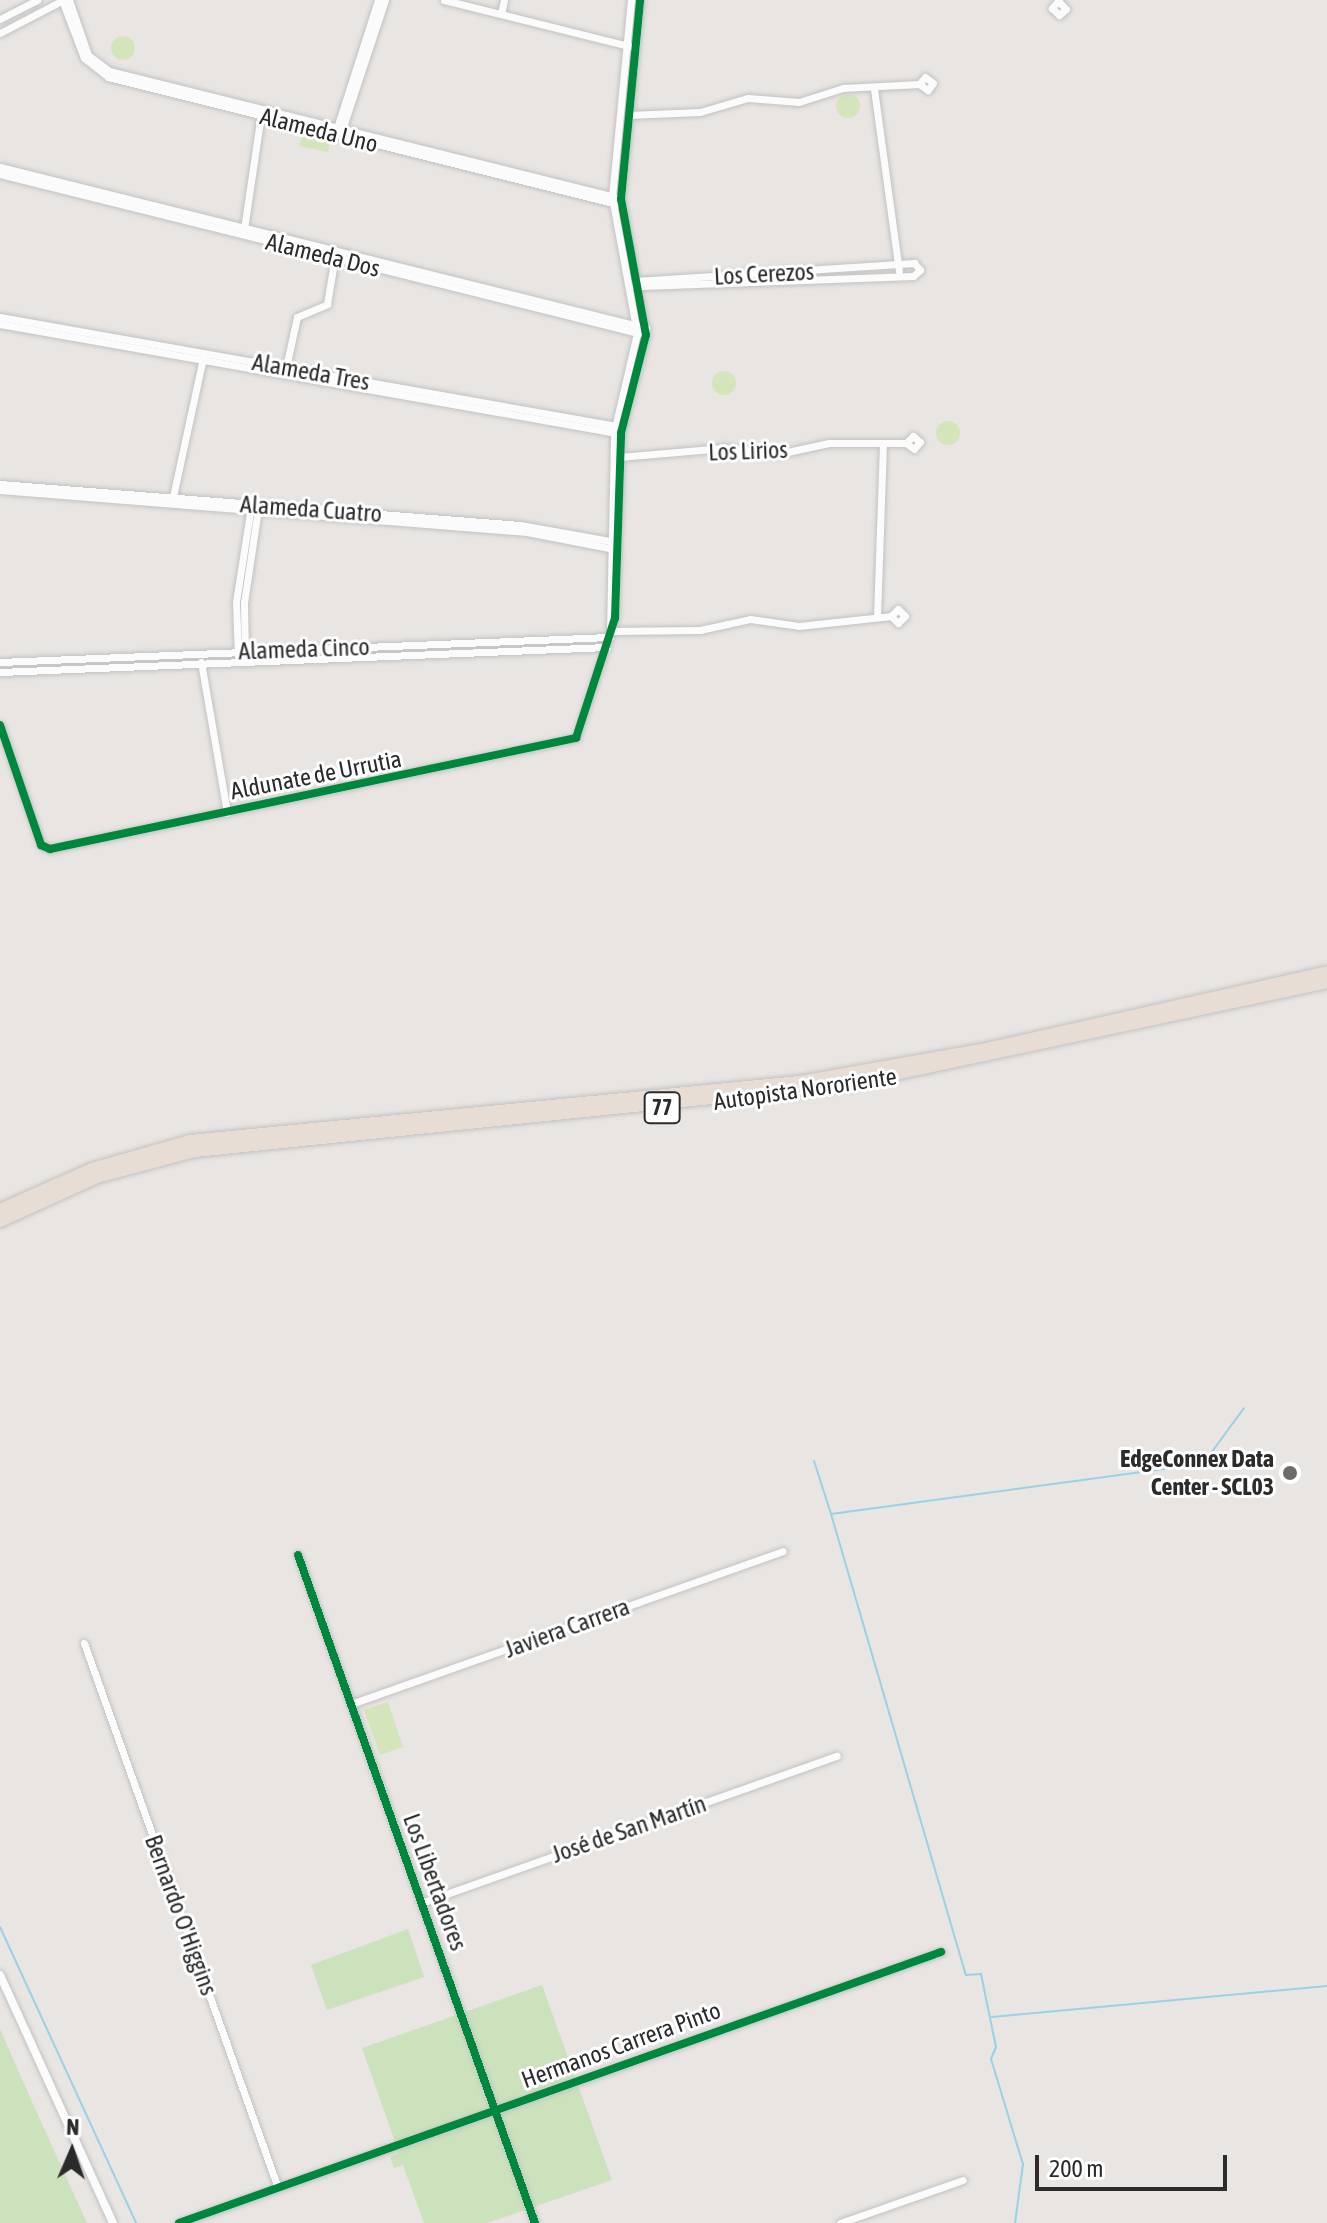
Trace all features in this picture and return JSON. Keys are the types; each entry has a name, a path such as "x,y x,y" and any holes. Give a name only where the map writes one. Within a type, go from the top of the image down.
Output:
{"highway":[{"name":"Autopista Nororiente","path":"0,1210 92,1169 190,1141 799,1082 1021,1042 1327,972"},
{"name":"Autopista Nororiente","path":"0,1221 97,1177 205,1149 848,1084 1327,982"}],"street":[{"path":"0,19 37,0"},
{"path":"0,33 64,0"},
{"name":"Alameda Uno","path":"64,0 81,54 98,72 617,201"},
{"path":"339,132 378,0"},
{"path":"339,132 385,0"},
{"path":"444,0 635,48"},
{"path":"501,14 504,0"},
{"name":"Aldunate de Urrutia","path":"631,0 635,48"},
{"name":"Aldunate de Urrutia","path":"0,725 45,848 571,743 609,634 617,546 618,430 642,330 617,201 640,0"},
{"path":"626,115 919,84"},
{"name":"Los Cerezos","path":"634,283 903,270 874,89"},
{"path":"243,231 261,112"},
{"name":"Alameda Dos","path":"0,167 243,231"},
{"name":"Alameda Dos","path":"0,174 642,330"},
{"path":"285,371 297,317 327,304 336,254"},
{"name":"Alameda Tres","path":"0,317 203,357"},
{"name":"Alameda Tres","path":"0,324 618,430"},
{"path":"172,501 203,357"},
{"name":"Los Lirios","path":"616,457 906,443"},
{"path":"877,616 883,445"},
{"name":"Alameda Cuatro","path":"0,487 529,526 617,546"},
{"path":"242,662 243,608 254,508"},
{"path":"609,634 891,616"},
{"name":"Alameda Cinco","path":"0,662 609,634"},
{"name":"Alameda Cinco","path":"0,672 606,647"},
{"path":"200,653 227,813"},
{"name":"Javiera Carrera","path":"351,1704 783,1551"},
{"name":"Los Libertadores","path":"298,1555 535,2223"},
{"name":"Bernardo O'Higgins","path":"84,1643 278,2188"},
{"name":"José de San Martín","path":"421,1903 837,1756"},
{"name":"Hermanos Carrera Pinto","path":"179,2223 941,1952"},
{"path":"0,1975 113,2223"},
{"path":"840,2223 963,2180"}],"green space":[{"path":"123,36 134,43 135,48 128,59 123,60 112,53 111,48 118,37"},
{"path":"848,94 857,97 860,106 857,115 848,118 839,115 836,106 839,97"},
{"path":"302,136 330,142 328,152 299,146"},
{"path":"724,371 733,374 736,383 733,392 724,395 715,392 712,383 715,374"},
{"path":"948,421 957,424 960,433 957,442 948,445 939,442 936,433 939,424"},
{"path":"388,1702 403,1747 380,1755 364,1710"},
{"path":"408,1929 424,1977 327,2010 311,1965"},
{"path":"542,1985 612,2180 487,2223 424,2223 403,2165 394,2168 390,2157 399,2153 362,2048"},
{"path":"0,2029 33,2104 87,2223 0,2223"}],"waterway":[{"path":"814,1461 831,1514 1203,1464 1244,1408"},
{"path":"831,1514 966,1975 981,1974 996,2047 991,2059 1023,2164 1015,2223"},
{"path":"0,1927 136,2223"},
{"path":"992,2017 1327,1986"}],"cycle path":[{"path":"0,725 41,845 50,849 576,738 615,618 621,433 646,335 621,199 640,0"},
{"path":"298,1555 535,2223"},
{"path":"179,2223 941,1952"}],"place":[{"name":"EdgeConnex Data Center - SCL03","path":"1290,1473"}]}
